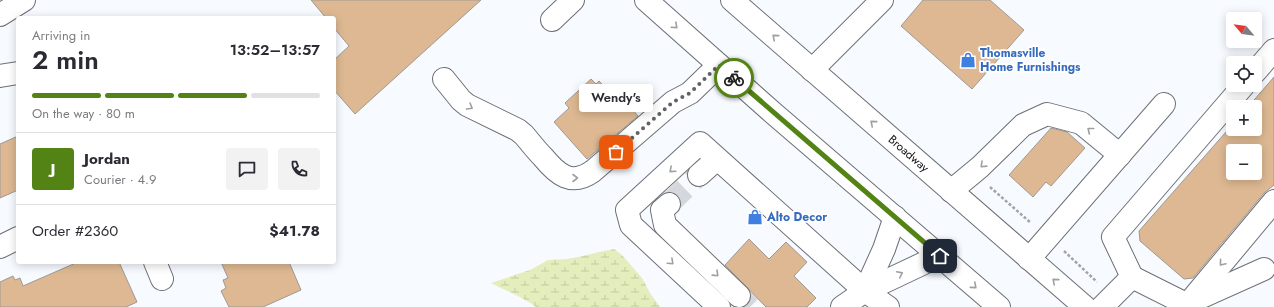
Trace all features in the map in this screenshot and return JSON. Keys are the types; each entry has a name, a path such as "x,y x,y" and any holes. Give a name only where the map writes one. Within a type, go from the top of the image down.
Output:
{"main road":[{"path":"0,15 24,0"},
{"path":"552,20 573,0"},
{"path":"646,0 998,307"},
{"name":"Broadway","path":"732,0 1085,307"},
{"path":"812,70 882,0"},
{"path":"1262,64 1274,50"},
{"path":"444,79 467,105 518,130 556,172 565,177 575,178 585,177 593,171 673,102 690,93 719,65"},
{"path":"0,76 16,73"},
{"path":"1238,92 1113,237 1132,277 1187,303 1269,273"},
{"path":"1029,259 1164,104"},
{"path":"951,191 980,167 1023,125 1047,114 1081,123 1120,154"},
{"path":"719,307 631,225 627,210 700,144 865,291 888,307"},
{"path":"699,175 717,159"},
{"path":"1187,303 1274,201"},
{"path":"669,204 662,210 664,225 739,296"},
{"path":"865,291 884,249 895,217"},
{"path":"0,247 16,239"},
{"path":"1236,246 1269,273"},
{"path":"842,307 865,291 940,256"},
{"path":"1102,307 1132,277"}],"green space":[{"path":"614,249 622,255 642,278 660,307 536,307 520,297 491,283 530,270 548,260 567,259"}],"building":[{"path":"311,0 481,0 355,114 336,92 336,58 349,46 336,30 336,16 324,16"},
{"name":"Thomasville Home Furnishings","path":"923,0 990,0 1024,30 972,89 901,26"},
{"path":"1274,77 1274,185 1264,193 1193,278 1184,279 1140,241 1139,231 1226,132 1226,136 1262,136 1262,100 1254,100"},
{"path":"591,79 596,84 599,81 618,101 622,97 638,116 587,159 554,122 569,108 565,103"},
{"path":"1051,128 1067,132 1085,148 1051,186 1046,182 1033,197 1009,175"},
{"path":"16,137 16,191 0,198 0,144"},
{"path":"749,239 769,259 786,242 807,262 794,276 816,298 807,307 766,307 725,265"},
{"path":"73,264 120,264 137,302 126,307 0,307 0,282 13,276 15,280 20,278 23,286"},
{"path":"222,264 290,264 301,290 263,307 229,307 221,291 226,288 223,280 228,278"}],"tunnel":[{"path":"669,204 699,175"},
{"path":"739,296 750,307"}],"way so far":[{"path":"616,152 673,102 690,93 719,65 734,78"}],"place":[{"name":"Thomasville Home Furnishings","path":"968,60"},
{"name":"Wendy's","path":"616,152"},
{"name":"Alto Decor","path":"755,217"}],"route":[{"path":"734,78 940,256"}]}
